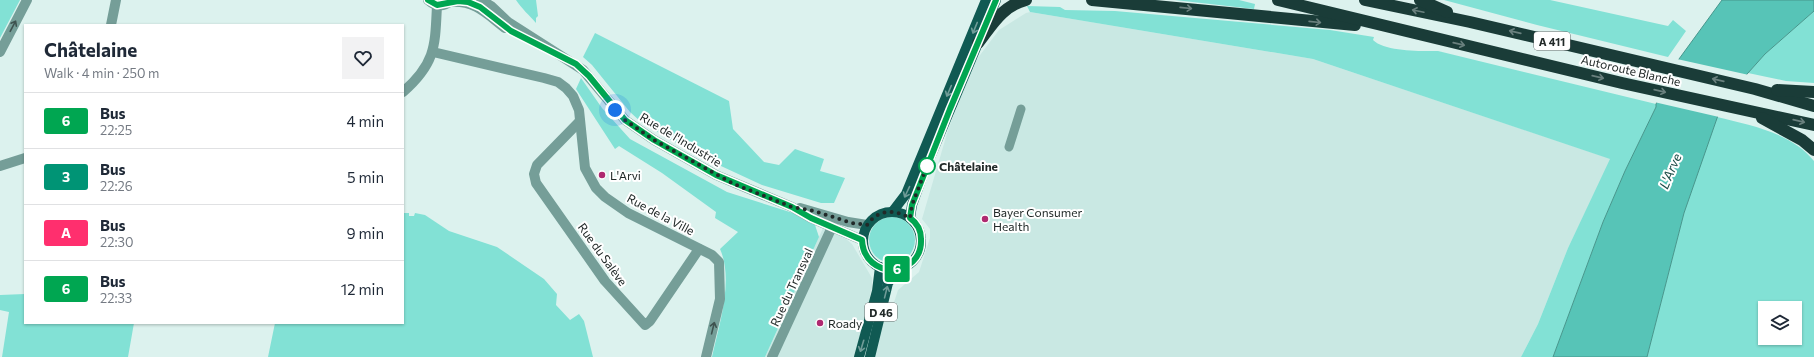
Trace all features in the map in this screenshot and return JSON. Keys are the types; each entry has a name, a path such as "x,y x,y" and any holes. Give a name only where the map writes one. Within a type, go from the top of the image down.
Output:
{"highway":[{"path":"978,43 1000,13 1011,6 1026,0"},
{"path":"1092,0 1344,24 1421,35"},
{"name":"Autoroute Blanche","path":"1278,0 1622,83 1814,125"},
{"name":"Autoroute Blanche","path":"1365,0 1470,22 1770,91"},
{"path":"1420,0 1470,22"},
{"path":"1770,91 1814,92"},
{"path":"1770,91 1814,106"},
{"path":"1754,113 1788,131 1814,150"}],"main road":[{"path":"894,211 906,194 986,0"},
{"path":"910,218 912,205 924,172 996,0"},
{"path":"894,211 900,212 910,218 916,223 920,231 921,246 914,260 906,266 898,269 880,267 867,256 862,240 867,225 877,215 894,211"},
{"name":"D 46","path":"859,357 877,291 880,267"},
{"name":"D 46","path":"870,357 886,288 898,269"}],"street":[{"path":"0,52 27,0"},
{"path":"111,24 116,0"},
{"path":"404,91 421,75 433,52 437,5 428,0"},
{"name":"Rue de l'Industrie","path":"481,0 491,6 508,22 583,70 615,110 637,129 716,175 792,207 862,240"},
{"name":"Rue de l'Industrie","path":"437,5 451,1 465,2 477,6 511,31 556,52"},
{"name":"Rue de la Ville","path":"433,52 484,63 558,82 573,96 579,110 586,168 596,188 605,197 634,217 715,256 719,262 720,299 706,357"},
{"path":"1009,147 1021,109"},
{"name":"Rue du Salève","path":"580,121 537,164 534,174 536,183 605,281 644,325 650,321 699,249"},
{"path":"0,166 24,158"},
{"name":"Rue de l'Industrie","path":"792,207 814,211 852,223 867,225"},
{"name":"Rue du Transval","path":"772,357 832,227"}],"shaded area":[{"path":"0,0 20,0 0,38"},
{"path":"516,0 536,0 538,16 536,18 536,23 523,9"},
{"path":"1175,0 1239,0 1255,4 1254,9"},
{"path":"1444,0 1550,0 1668,26 1673,20 1686,31 1668,57 1537,25"},
{"path":"1027,6 1060,7 1065,10 1115,11 1330,30 1374,37 1373,40 1379,44 1394,49 1438,51 1656,104 1656,107 1625,171 1603,222 1553,357 1521,357 1538,324 1568,248 1610,159 1313,59 1030,12"},
{"path":"1814,11 1814,83 1786,81 1748,73 1765,54"},
{"path":"1030,12 1313,59 1611,159 1568,248 1538,324 1521,357 765,357 823,228 846,239 852,244 872,278 872,287 866,314 888,321 898,290 919,272 930,238 930,229 922,219 948,130 974,63 999,30"},
{"path":"595,33 729,101 733,129 764,162 779,165 795,149 824,159 820,171 845,178 834,203 821,203 762,185 708,160 641,122 630,112 592,65 583,57"},
{"path":"581,78 602,108 630,139 727,192 793,213 815,225 819,237 765,357 712,357 724,303 726,274 720,249 738,232 715,218 716,212 662,173 619,146 615,149 576,89"},
{"path":"1717,117 1756,127 1794,143 1805,151 1814,161 1814,357 1647,357 1684,213"},
{"path":"404,213 409,213 409,216 414,216 415,213 425,215 449,231 497,247 544,279 557,294 556,305 570,320 579,314 584,321 593,357 268,357 275,324 404,324"},
{"path":"892,217 905,221 911,227 915,240 911,253 905,259 892,263 879,259 873,253 869,240 873,227 879,221"},
{"path":"24,294 24,324 134,324 128,357 2,357 9,312 0,310 0,295"}],"water":[{"name":"L'Arve","path":"1722,0 1814,0 1814,11 1765,54 1723,101 1684,213 1647,357 1553,357 1603,222 1625,171 1656,107 1656,104 1679,59"}],"pier":[{"path":"1677,59 1749,75 1725,102 1719,117 1654,102"}],"bus line":[{"name":"6","path":"428,0 432,4 441,6 450,2 458,1 468,2 480,7 488,12 501,25 515,34 556,52 576,64 589,76 615,110 625,120 654,140 734,184 792,207 811,218 862,240 864,251 871,261 883,269 890,270 906,266 916,258 919,252 921,237 918,226 910,218 912,205 924,172 996,0"}],"place":[{"name":"Châtelaine","path":"927,166"},
{"name":"L'Arvi","path":"602,175"},
{"name":"Bayer Consumer Health","path":"985,219"},
{"name":"Roady","path":"820,323"}],"route":[{"path":"615,110 625,120 654,140 734,184 792,207 814,211 852,223 867,225 877,215 890,211 900,212 910,218 912,205 927,166"}]}
